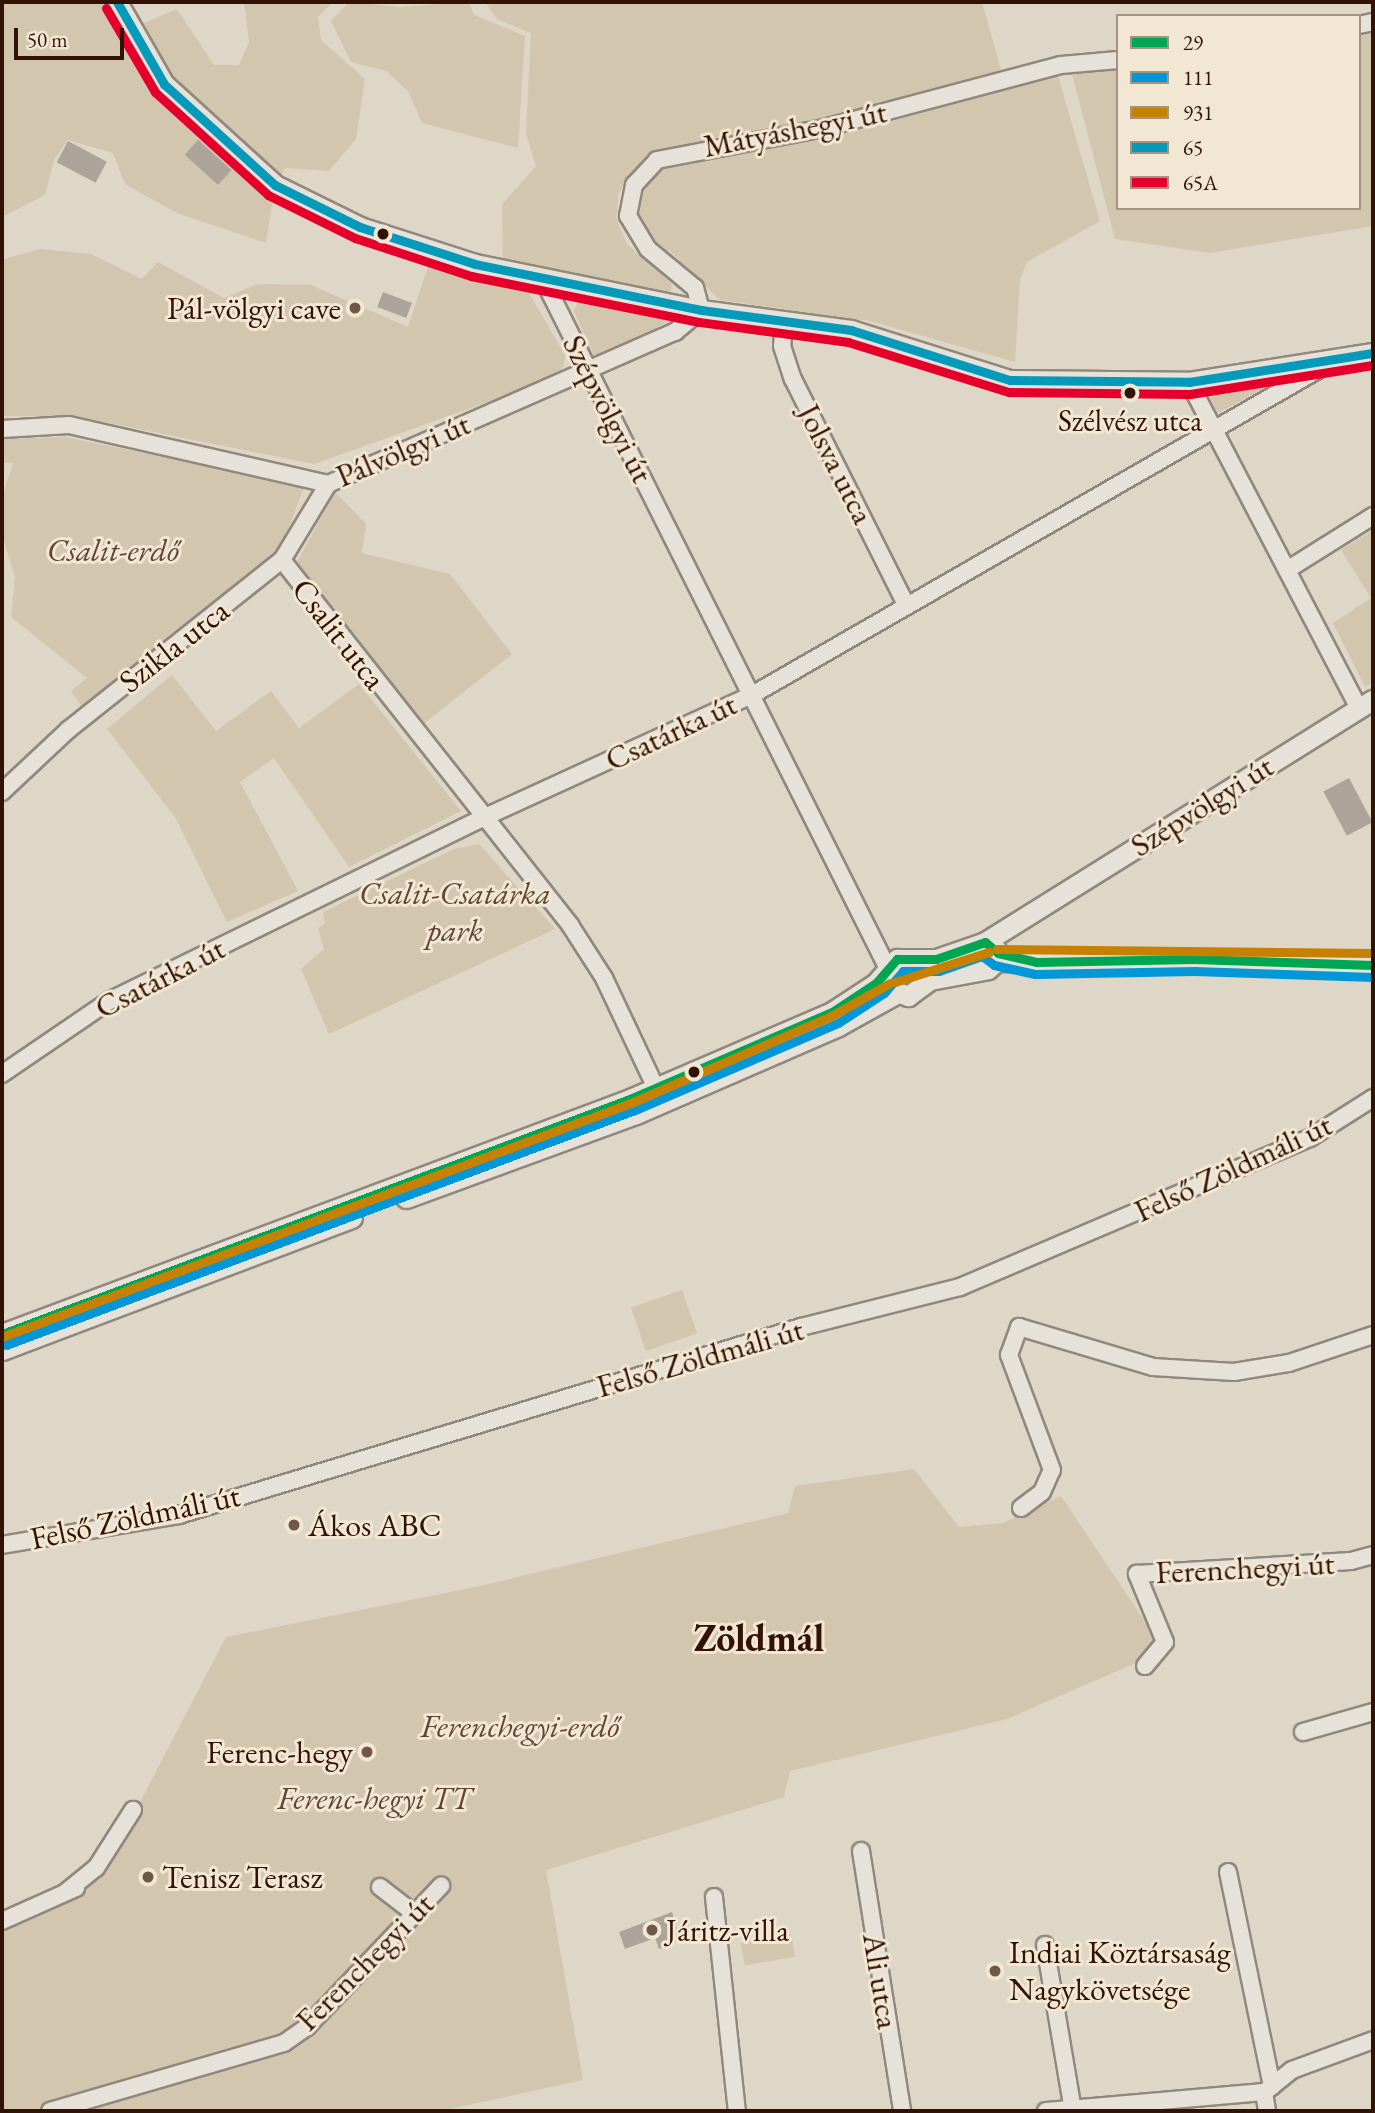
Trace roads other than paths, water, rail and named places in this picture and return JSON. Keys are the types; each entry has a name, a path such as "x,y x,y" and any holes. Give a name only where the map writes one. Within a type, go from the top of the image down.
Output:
{"street":[{"path":"117,2 164,84 294,198 380,234 543,279 701,310 851,330 1010,380 1189,382 1328,364 1373,353"},
{"name":"Mátyáshegyi út","path":"701,310 695,288 648,249 628,216 634,184 657,160 824,128 1061,65 1116,60"},
{"name":"Szépvölgyi út","path":"543,279 875,938 891,956 896,994 914,993 930,980 988,970 994,951 1031,912 1366,704"},
{"name":"Pálvölgyi út","path":"2,429 69,425 328,484 675,332 701,310"},
{"name":"Jolsva utca","path":"784,320 782,346 793,379 905,603"},
{"name":"Csatárka út","path":"2,1074 109,1001 483,818 752,695 905,603 1216,430 1328,364"},
{"path":"1189,382 1287,570 1366,704"},
{"name":"Szikla utca","path":"2,792 68,730 282,560 328,484"},
{"path":"1287,570 1373,516"},
{"name":"Csalit utca","path":"282,560 483,818 543,889 604,978 659,1095"},
{"path":"994,951 1022,961 1373,965"},
{"name":"Szépvölgyi út","path":"892,966 994,951"},
{"path":"2,1334 659,1095 832,1012 892,966"},
{"path":"2,1350 838,1026 896,994"},
{"name":"Felső Zöldmáli út","path":"2,1545 179,1515 801,1327 960,1287 1310,1138 1373,1098"},
{"path":"1021,1508 1042,1492 1052,1471 1009,1355 1019,1327 1153,1367 1234,1372 1300,1360 1373,1335"},
{"name":"Ferenchegyi út","path":"1145,1666 1165,1642 1137,1574 1351,1561 1373,1555"},
{"path":"1303,1732 1373,1712"},
{"path":"66,1892 96,1868 133,1810"},
{"name":"Ali utca","path":"861,1851 902,2111"},
{"path":"1227,1872 1268,2089 1267,2111"},
{"path":"2,1921 82,1886"},
{"name":"Ferenchegyi út","path":"50,2111 284,2043 307,2027 441,1886"},
{"path":"380,1887 415,1914"},
{"path":"714,1897 737,2111"},
{"path":"1045,1945 1073,2109"},
{"path":"1046,2111 1268,2089 1293,2070 1373,2040"}],"place":[{"name":"Pál-völgyi cave","path":"355,308"},
{"name":"Szélvész utca","path":"1130,393"},
{"name":"Ákos ABC","path":"294,1525"},
{"name":"Ferenc-hegy","path":"367,1752"},
{"name":"Tenisz Terasz","path":"148,1877"},
{"name":"Járitz-villa","path":"652,1930"},
{"name":"Indiai Köztársaság Nagykövetsége","path":"995,1971"}],"district":[{"name":"Zöldmál","path":"759,1638"}],"park label":[{"name":"Csalit-erdő","path":"113,550"},
{"name":"Csalit-Csatárka park","path":"455,912"},
{"name":"Ferenchegyi-erdő","path":"520,1726"},
{"name":"Ferenc-hegyi TT","path":"374,1798"}]}
